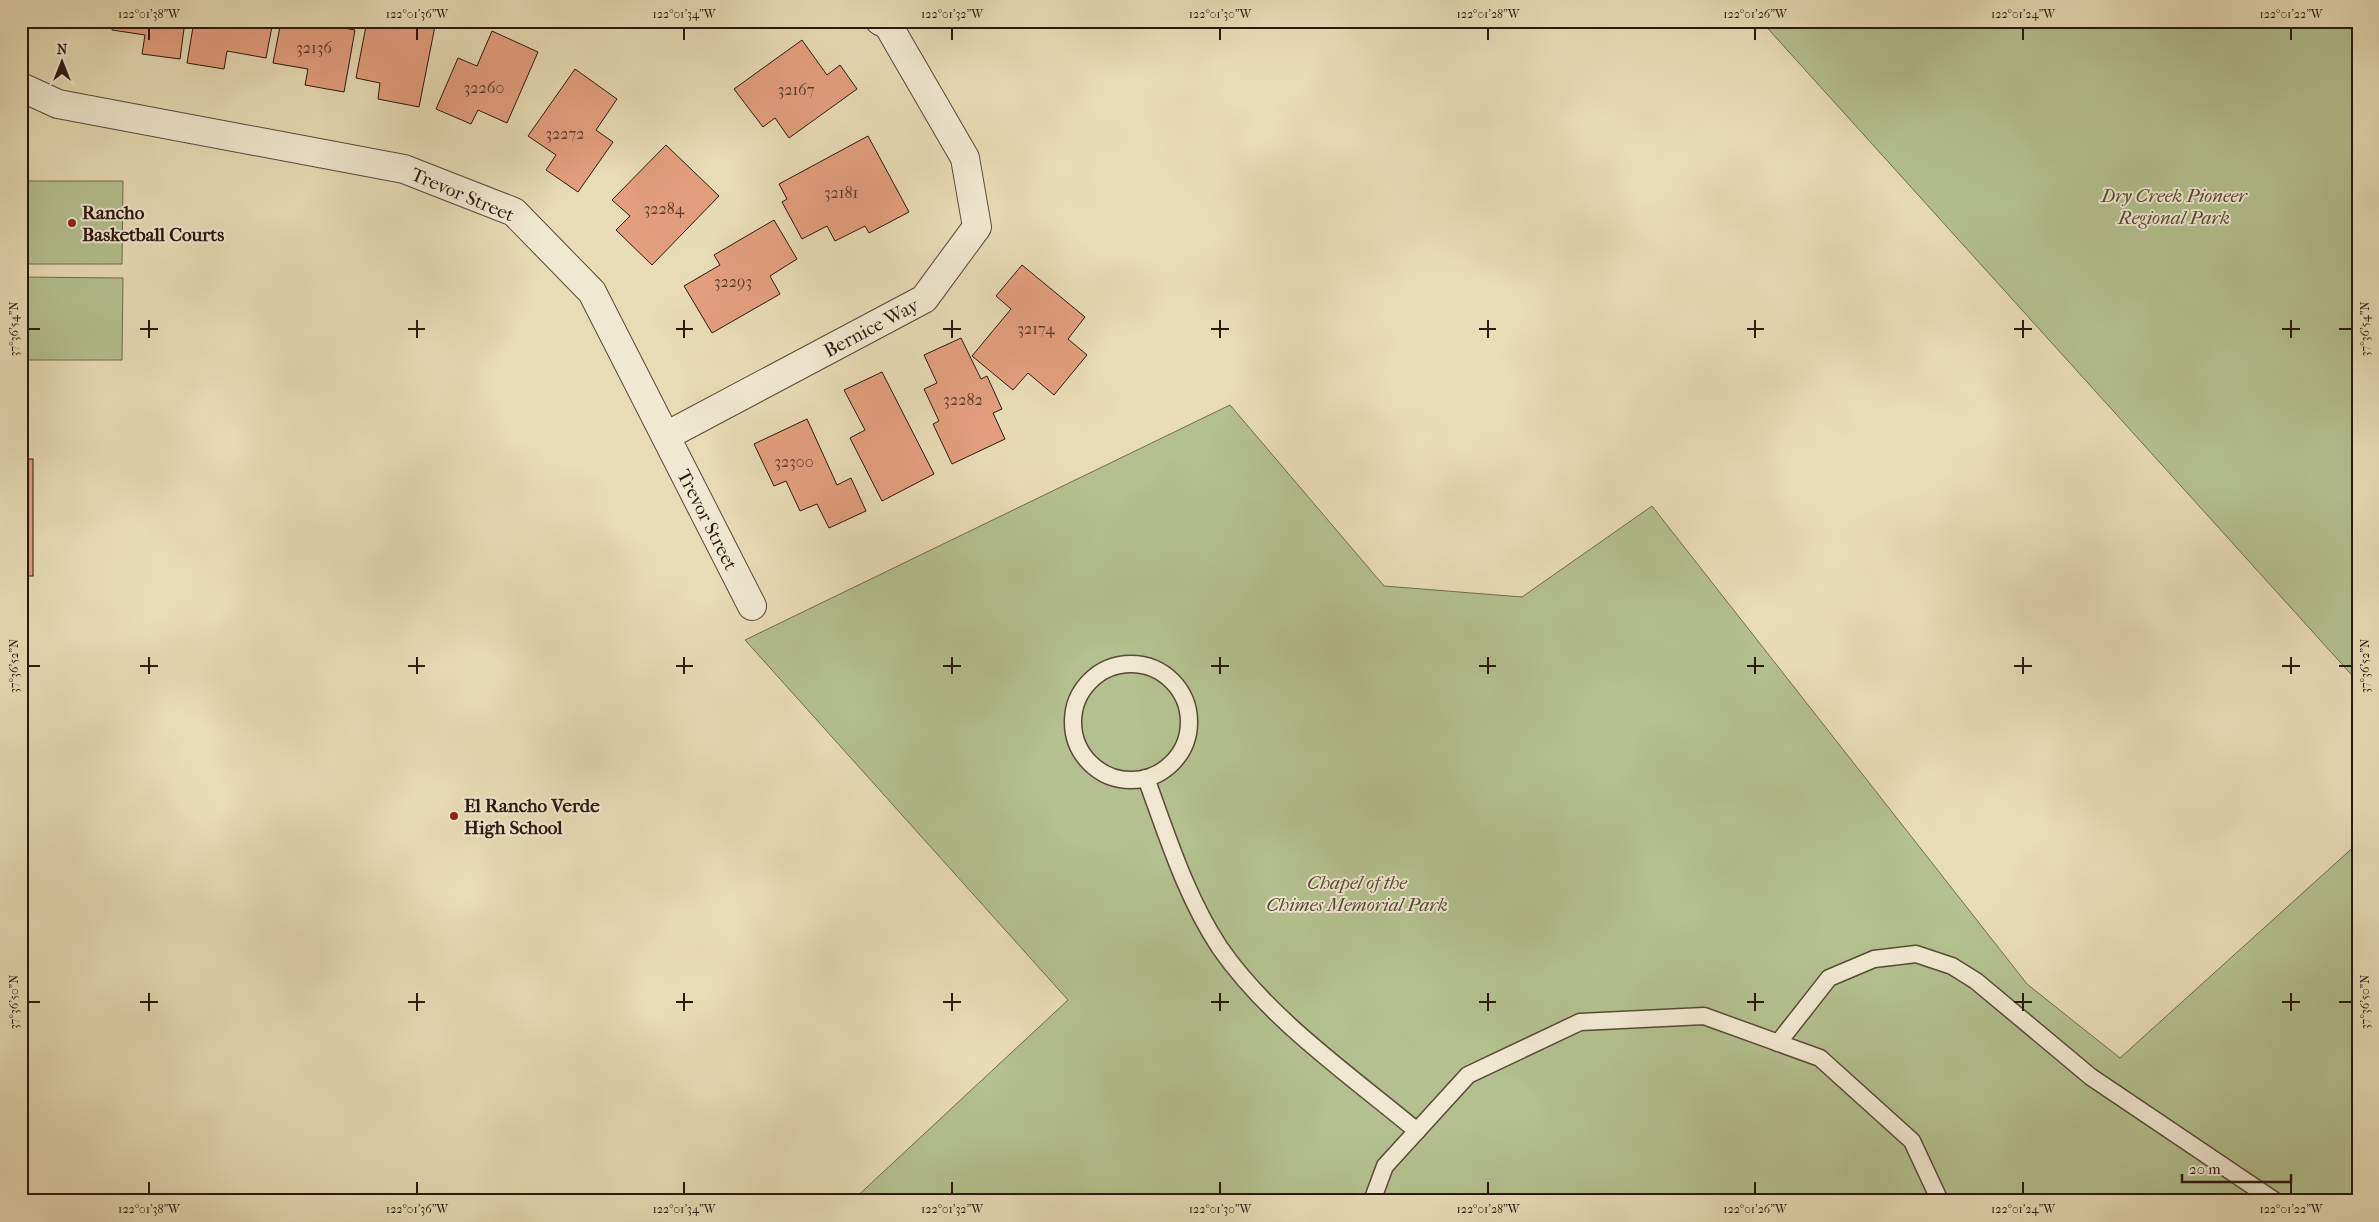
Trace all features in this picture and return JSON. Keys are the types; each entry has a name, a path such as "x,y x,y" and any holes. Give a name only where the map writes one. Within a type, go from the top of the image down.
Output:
{"street":[{"name":"Bernice Way","path":"666,436 924,299 978,227 965,158 888,25 880,21"},
{"name":"Trevor Street","path":"21,87 58,104 404,169 514,212 592,292 752,606"}],"lane":[{"path":"1139,664 1161,671 1178,686 1188,707 1188,730 1181,751 1166,768 1146,778 1122,779 1101,772 1084,757 1074,736 1073,714 1081,692 1096,675 1116,665 1139,664"},
{"path":"1146,778 1185,882 1220,948 1274,1012 1417,1131"},
{"path":"1778,1043 1829,978 1874,959 1916,954 1952,966 1976,981 2091,1077 2275,1201"},
{"path":"1372,1201 1385,1166 1468,1075 1580,1022 1704,1016 1820,1058 1912,1141 1940,1201"}],"green space":[{"name":"Dry Creek Pioneer Regional Park","path":"1761,21 2358,21 2358,682"},
{"name":"Rancho Basketball Courts","path":"21,181 123,181 122,264 21,264"},
{"name":"Rancho Basketball Courts","path":"21,277 123,278 122,360 21,360"},
{"name":"Chapel of the Chimes Memorial Park","path":"1230,405 1384,586 1522,597 1652,506 2027,984 2120,1058 2358,843 2358,1201 852,1201 1068,1000 745,640"}],"building":[{"path":"113,21 185,21 180,59 142,54 145,35 112,30"},
{"path":"194,21 273,21 266,58 227,51 224,69 187,63"},
{"path":"281,21 333,21 332,26 355,30 344,92 305,85 308,69 273,63"},
{"path":"367,21 436,21 419,107 378,99 380,83 356,78"},
{"path":"492,31 538,52 507,123 478,110 471,124 436,109 458,58 477,66"},
{"path":"802,40 827,75 840,65 857,89 789,138 775,118 763,127 734,89"},
{"path":"575,69 617,99 596,130 613,142 578,192 546,170 556,155 528,136"},
{"path":"868,136 909,212 869,233 865,226 835,241 827,226 802,239 782,202 787,199 779,184"},
{"path":"666,145 719,196 652,265 616,230 630,216 612,200"},
{"path":"774,220 797,259 770,276 780,294 712,333 684,286 720,265 714,255"},
{"path":"1022,265 1085,317 1068,339 1087,355 1054,395 1028,373 1013,390 972,356 1011,309 996,296"},
{"path":"961,338 981,379 987,376 1002,409 993,413 1005,439 952,464 933,424 939,421 924,389 937,383 924,355"},
{"path":"882,372 934,474 882,501 850,438 865,430 844,390"},
{"path":"807,419 837,485 851,478 866,511 829,528 817,504 800,511 786,481 774,486 754,444"},
{"path":"21,459 33,459 33,576 21,576"}],"place":[{"name":"Rancho Basketball Courts","path":"72,223"},
{"name":"El Rancho Verde High School","path":"454,816"}]}
